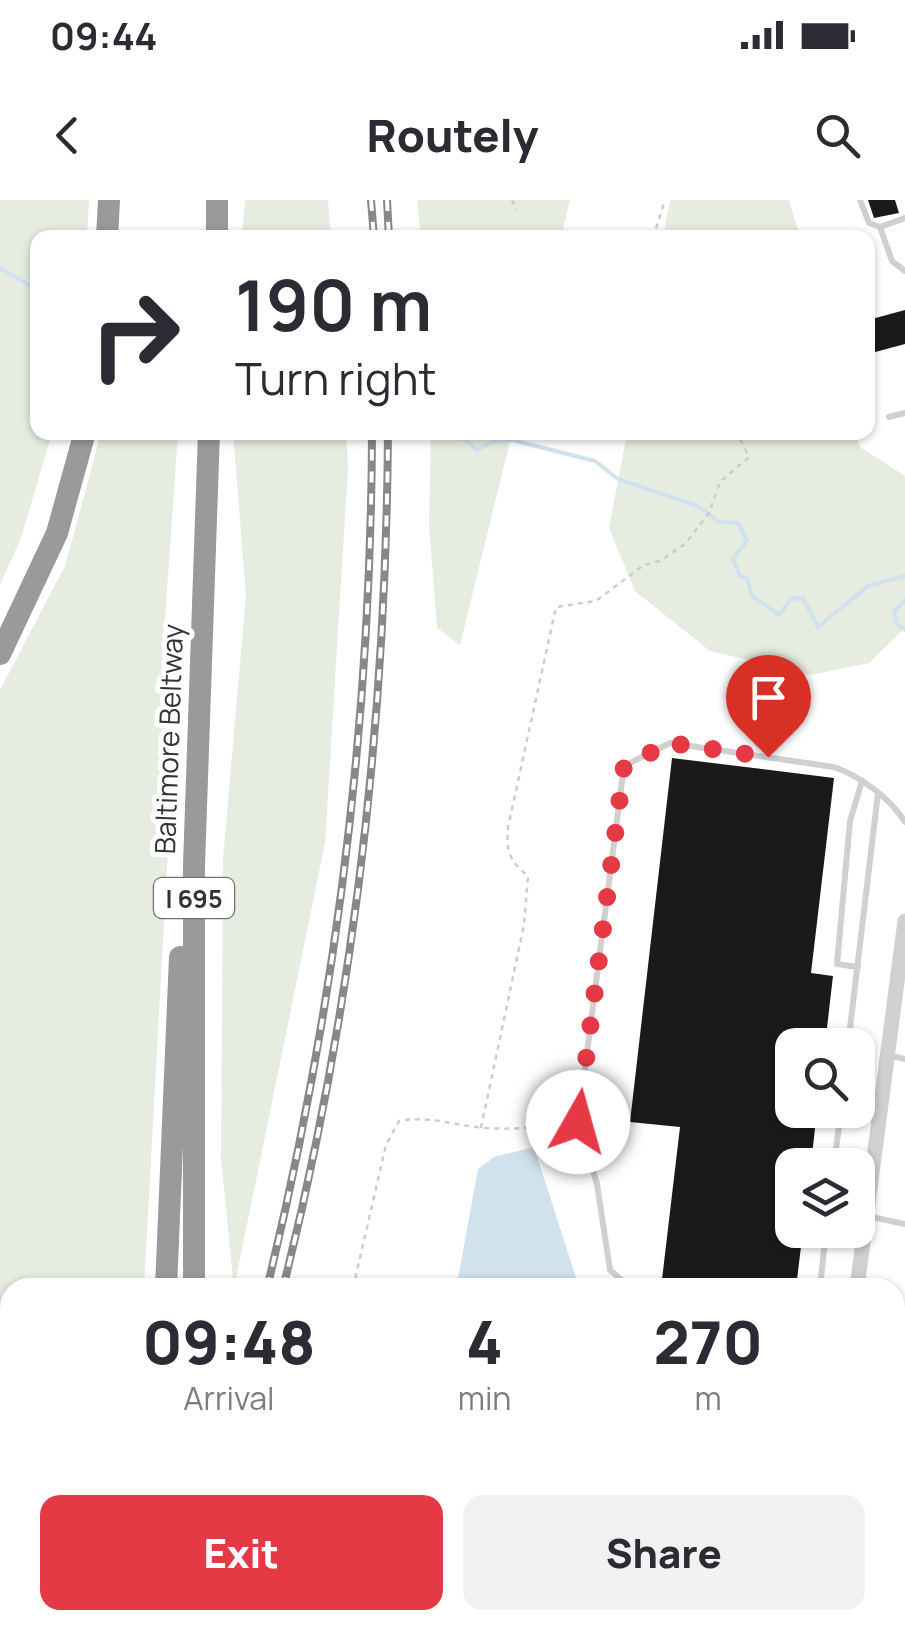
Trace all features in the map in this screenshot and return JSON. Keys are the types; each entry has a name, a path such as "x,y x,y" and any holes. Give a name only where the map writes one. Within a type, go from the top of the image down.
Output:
{"highway":[{"path":"107,230 109,200"},
{"path":"217,230 218,200"},
{"path":"0,654 56,533 83,440"},
{"name":"Baltimore Beltway","path":"194,1278 194,865 208,440"},
{"path":"166,1278 204,509"}],"street":[{"path":"875,1148 905,921"},
{"path":"859,1278 862,1248"}],"lane":[{"path":"860,200 869,223 880,228 892,261 905,271"},
{"path":"880,228 905,218"},
{"path":"889,417 905,413"},
{"path":"619,1278 610,1270 597,1184 578,1122 624,766 670,743 834,767 878,794 905,822"},
{"path":"858,967 837,964 850,821 862,782"},
{"path":"850,1028 878,794"},
{"path":"887,1054 905,1058"},
{"path":"875,1218 905,1224"},
{"path":"821,1278 824,1248"}],"path":[{"path":"512,200 518,210"},
{"path":"655,230 664,200"},
{"path":"482,1128 524,926 528,876 514,865 506,850 508,827 556,607 596,601 644,565 660,562 685,544 709,513 720,482 749,457 741,440"},
{"path":"355,1278 386,1145 399,1121 421,1116 482,1128 532,1129 578,1122"}],"shaded area":[{"path":"0,200 89,200 87,230 30,230 30,440 50,440 21,538 0,585"},
{"path":"245,200 328,200 330,230 243,230"},
{"path":"417,200 570,200 563,230 420,230"},
{"path":"670,200 789,200 798,230 664,230"},
{"path":"99,440 178,440 164,633 176,703 144,1278 0,1278 0,690 65,566"},
{"path":"234,440 346,440 348,468 325,843 233,1278 221,1159 223,859 246,595"},
{"path":"431,440 510,440 460,645 437,628 429,525"},
{"path":"626,440 858,440 860,447 905,476 905,628 869,663 811,675 710,651 635,591 609,528"}],"water":[{"path":"534,1147 576,1278 458,1278 478,1169 494,1157"}],"building":[{"path":"868,200 895,200 899,213 874,218"},
{"path":"905,310 905,344 875,352 875,318"},
{"path":"672,758 834,778 811,973 833,976 827,1028 775,1028 775,1128 815,1128 813,1148 775,1148 775,1248 801,1248 797,1278 662,1278 680,1127 630,1122"}],"waterway":[{"path":"0,268 30,285"},
{"path":"465,440 477,450 494,441 512,440"},
{"path":"512,440 595,461 618,479 698,506 719,522 738,523 747,540 733,559 740,576 747,578 752,596 779,615 791,599 803,598 818,627 868,586 905,576"},
{"path":"905,600 894,612 897,624 905,630"}],"railway":[{"path":"371,200 373,230"},
{"path":"387,200 389,230"},
{"path":"269,1278 312,1076 345,863 365,648 372,440"},
{"path":"285,1278 329,1076 361,863 381,648 388,440"}],"route":[{"path":"578,1122 624,766 670,743 768,757"}]}
